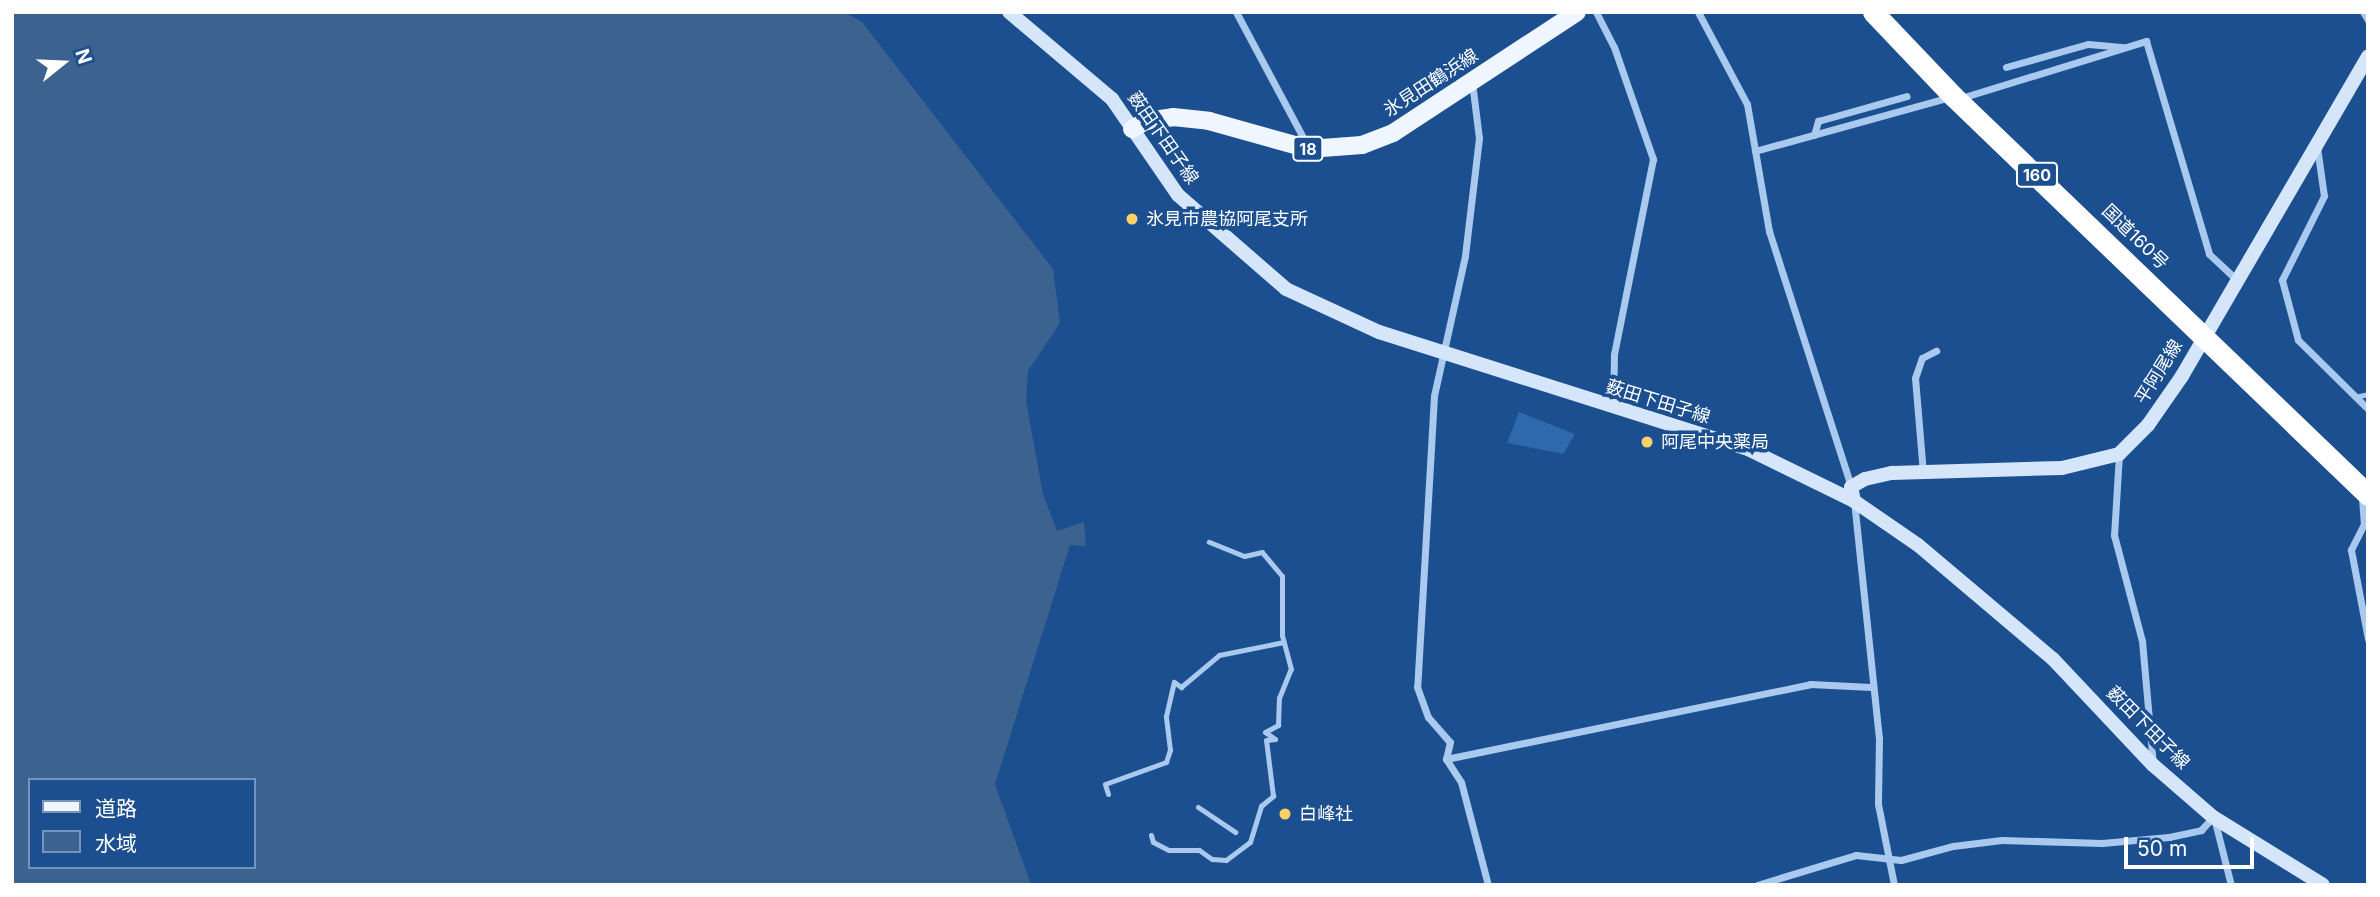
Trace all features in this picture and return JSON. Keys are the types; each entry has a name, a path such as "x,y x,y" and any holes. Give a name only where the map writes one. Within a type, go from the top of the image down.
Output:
{"highway":[{"name":"国道160号","path":"1873,12 1955,97 2364,488"}],"main road":[{"name":"薮田下田子線","path":"1009,12 1112,99 1178,195 1286,289 1379,332 1613,409 1750,450 1853,494 2053,659 2153,765 2213,817 2323,885"},
{"name":"氷見田鶴浜線","path":"1132,130 1146,121 1173,117 1209,121 1309,149 1362,145 1393,133 1577,12"},
{"name":"平阿尾線","path":"2119,454 2148,425 2238,280 2368,56"},
{"path":"1853,494 1865,478 1892,473 2062,468 2119,454"}],"street":[{"path":"1236,12 1309,149"},
{"path":"1595,12 1614,47 1653,159 1614,355 1613,409"},
{"path":"1698,12 1741,86 1769,231 1853,494 1886,858 1894,885"},
{"path":"1755,151 1955,97 2146,41 2209,254 2238,280"},
{"path":"2006,67 2088,44 2129,47"},
{"path":"1472,81 1479,138 1465,256 1441,352 1433,410 1417,687 1428,717 1450,742 1446,759 1461,782 1488,885"},
{"path":"1814,135 1818,121 1907,96"},
{"path":"2317,145 2324,197 2283,280 2298,340 2368,409"},
{"path":"1923,473 1915,378 1922,358 1936,351"},
{"path":"2119,454 2113,535 2142,641 2153,765"},
{"path":"2364,488 2364,524 2351,550 2368,639"},
{"path":"1446,759 1810,684 1871,687"},
{"path":"1757,885 1856,855 1901,860 1953,846 2002,840 2102,843 2169,837 2201,830 2213,817"},
{"path":"2213,817 2231,885"}],"lane":[{"path":"2362,12 2368,22"},
{"path":"2355,397 2368,394"},
{"path":"1151,835 1153,842 1169,850 1199,850 1212,859 1226,860 1250,842 1261,806 1273,796 1266,740 1275,739 1265,732 1278,725 1279,698 1291,669 1284,642 1282,576 1270,556 1262,552 1244,556 1209,542"},
{"path":"1108,794 1105,783 1166,762 1170,750 1166,716 1174,682 1181,687 1219,655 1284,642"},
{"path":"1198,807 1235,832"}],"shaded area":[{"path":"1519,412 1575,434 1563,454 1507,443"}],"water":[{"path":"12,12 844,12 862,22 1053,269 1060,323 1028,371 1026,401 1043,494 1057,531 1084,522 1086,546 1070,545 995,784 1031,885 12,885"}],"place":[{"name":"氷見市農協阿尾支所","path":"1132,219"},
{"name":"阿尾中央薬局","path":"1647,442"},
{"name":"白峰社","path":"1285,814"}]}
